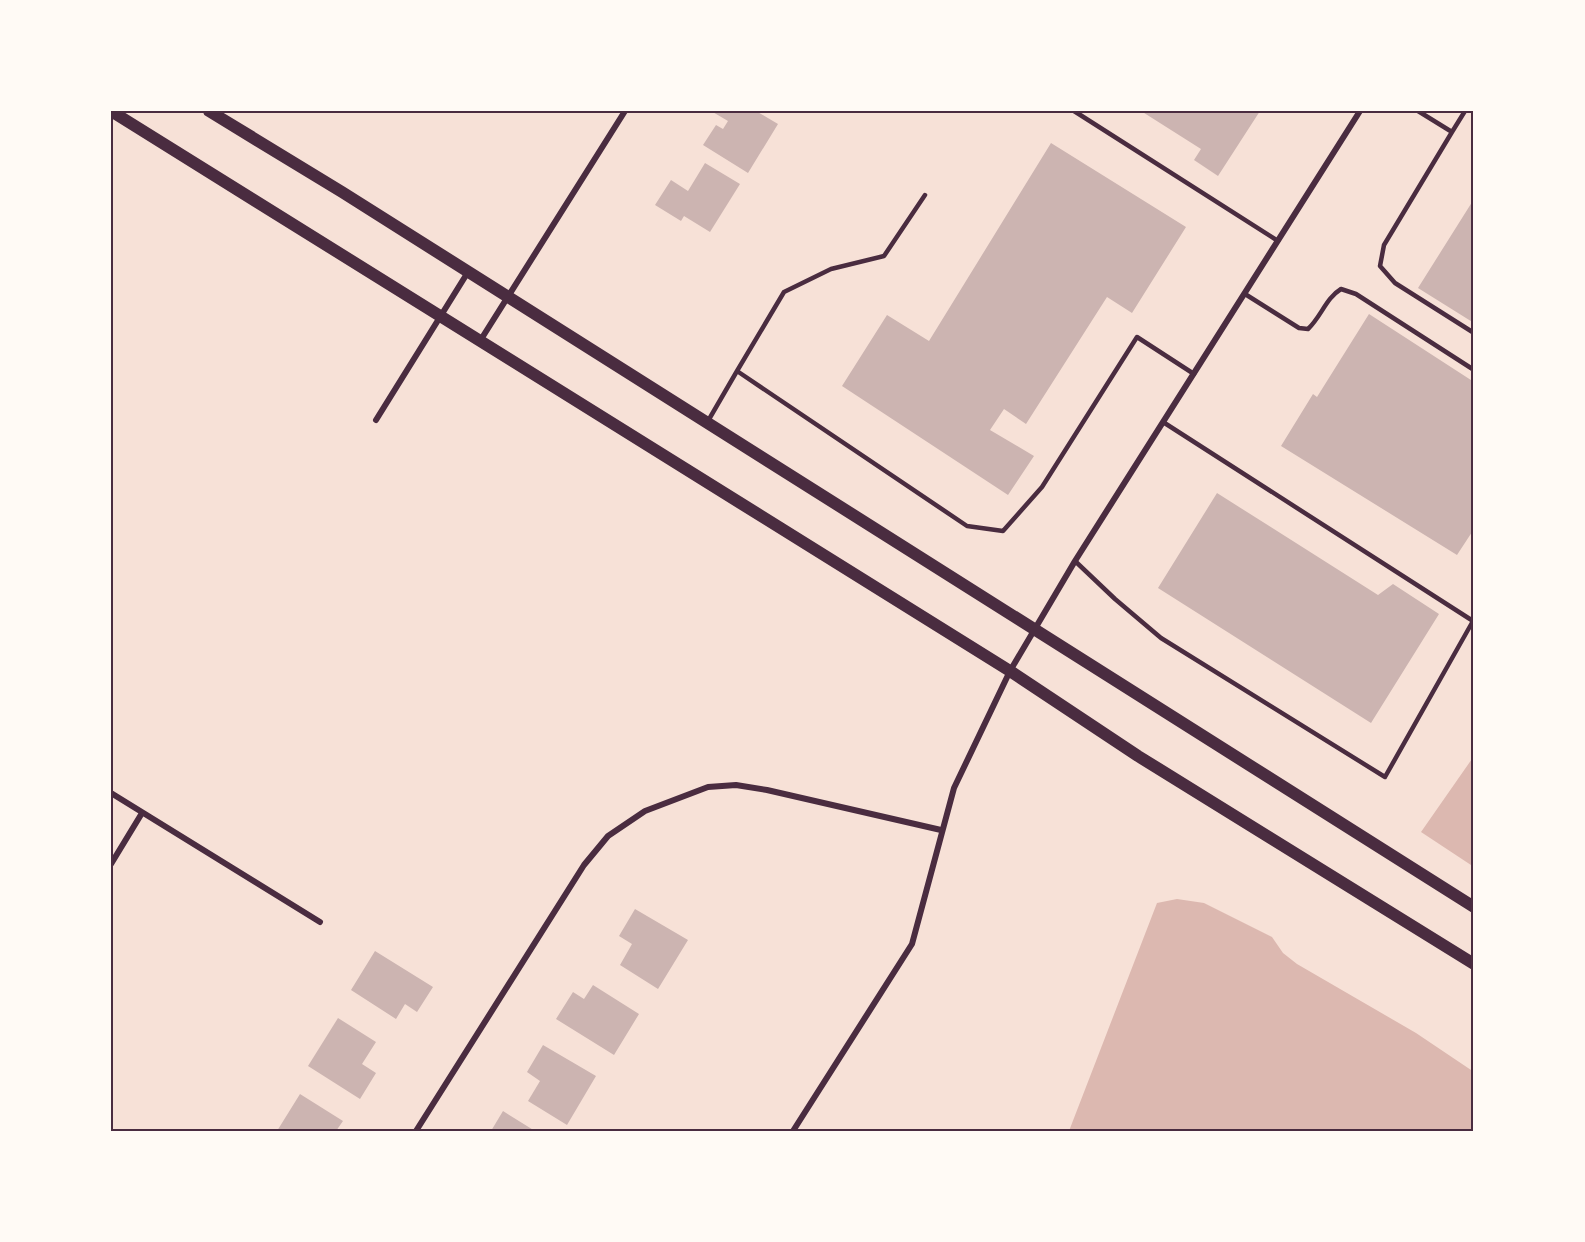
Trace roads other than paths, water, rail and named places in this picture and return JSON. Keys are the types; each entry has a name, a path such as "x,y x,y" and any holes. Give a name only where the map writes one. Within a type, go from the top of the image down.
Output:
{"main road":[{"path":"111,111 1010,671 1148,762 1474,964"},
{"path":"209,111 1474,907"}],"street":[{"path":"480,341 506,296 624,111"},
{"path":"793,1131 912,944 933,872 940,830 958,779 1010,671 1075,561 1360,111"},
{"path":"376,420 468,272"},
{"path":"416,1131 584,864 608,836 645,811 708,788 736,785 940,830"},
{"path":"111,793 320,922"},
{"path":"111,864 142,813"}],"lane":[{"path":"1074,111 1278,241"},
{"path":"1418,111 1452,132"},
{"path":"1465,111 1384,245 1380,266 1395,284 1474,333"},
{"path":"707,423 784,292 831,268 884,256 925,195"},
{"path":"1245,294 1299,328 1308,329 1333,294 1341,289 1356,294 1474,370"},
{"path":"737,371 967,526 1003,531 1042,487 1137,337 1194,374"},
{"path":"1075,561 1114,599 1161,638 1385,777 1473,621 1163,422"}]}
